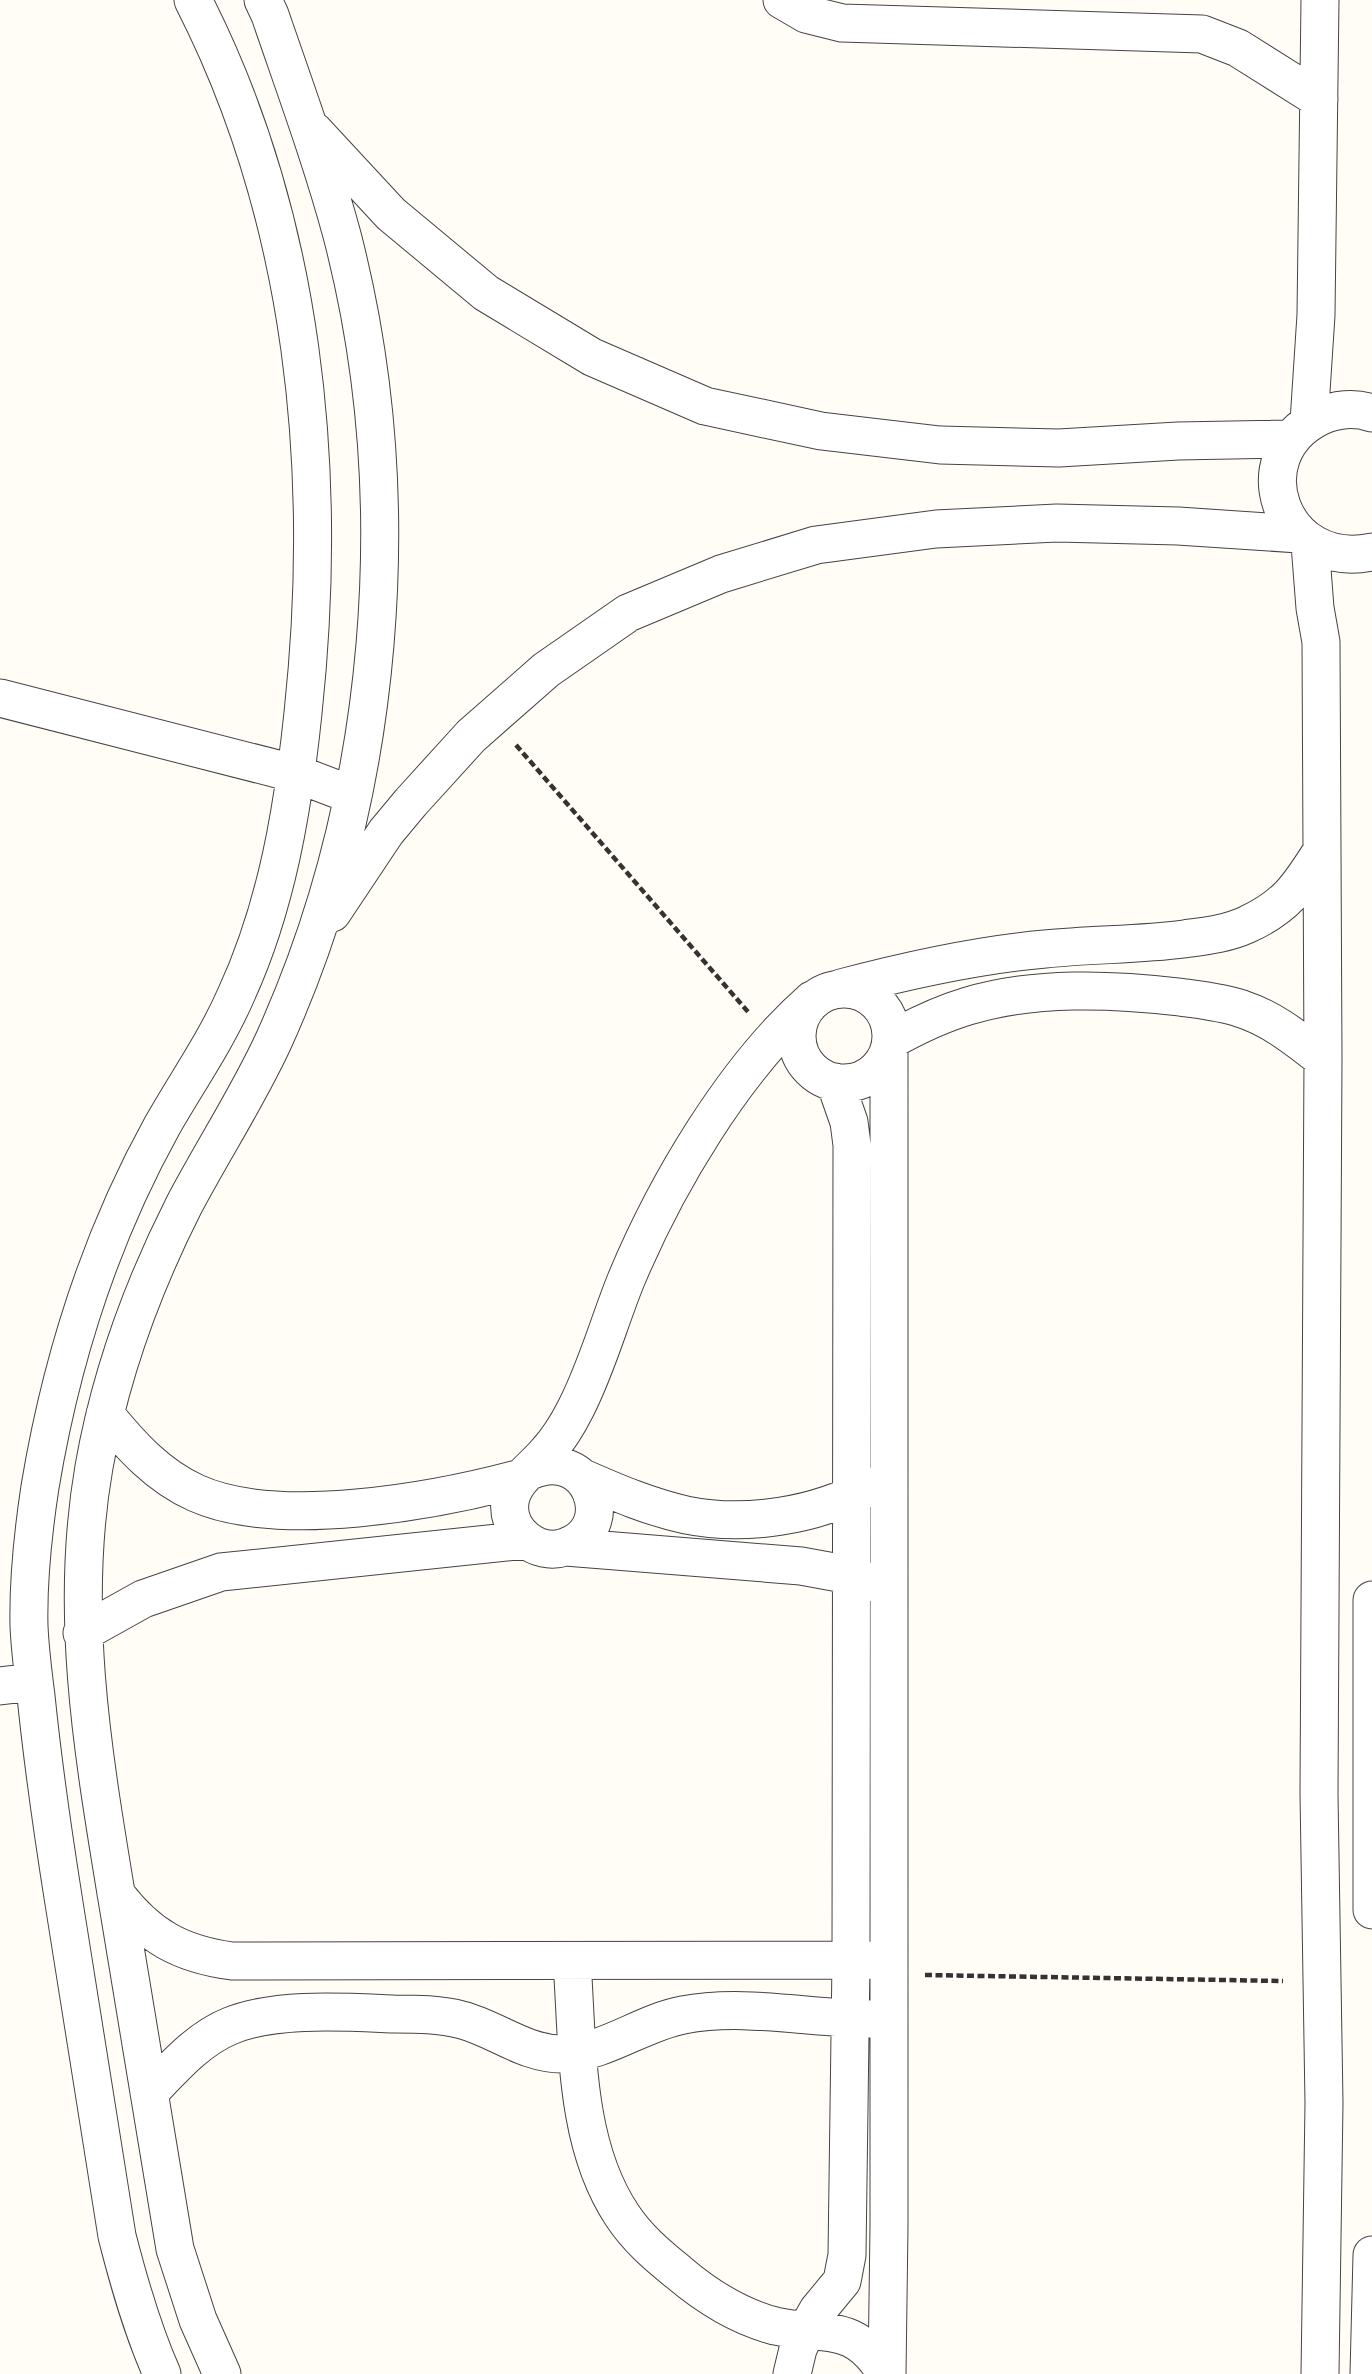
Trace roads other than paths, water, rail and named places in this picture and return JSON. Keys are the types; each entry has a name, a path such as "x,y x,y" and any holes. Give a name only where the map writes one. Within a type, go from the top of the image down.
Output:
{"street":[{"path":"162,2374 131,2290 117,2236 44,1781 17,1684 14,1628 31,1561 45,1457 64,1368 84,1306 106,1244 133,1185 162,1126 237,994 264,923 284,849 297,774 313,581 312,487 305,380 293,300 273,208 244,118 209,30 193,0"},
{"path":"782,0 806,14 842,23 883,13 1202,34 1238,48 1319,99"},
{"path":"1300,430 1316,315 1320,0"},
{"path":"222,2374 198,2320 175,2249 96,1774 82,1633 82,1578 86,1523 105,1413 121,1356 141,1298 186,1201 253,1083 274,1040 313,940 346,826 368,709 378,604 378,472 366,354 342,237 268,5"},
{"path":"307,123 391,214 486,293 592,357 705,406 821,431 940,445 1059,448 1300,430"},
{"path":"1320,2374 1323,1981 1319,1794 1323,1059 1321,642 1305,539 1283,508 1279,498 1278,477 1282,458 1300,430 1326,413 1346,409 1372,413"},
{"path":"313,940 386,832 471,736 546,670 628,613 720,574 816,544 936,529 1057,523 1178,526 1305,539 1342,555 1372,552"},
{"path":"0,698 297,774 352,795"},
{"path":"1321,852 1297,890 1273,910 1245,925 1216,935 1149,943 1047,948 968,958 827,994 803,1012 797,1026 799,1048 809,1068 820,1077 835,1082 852,1082 868,1076 881,1065 890,1045 931,1018 971,1005 1052,992 1134,992 1215,1002 1243,1009 1269,1020 1323,1059"},
{"path":"886,2374 889,2018 890,1045 889,1020 878,1003 862,991 827,994 772,1039 705,1131 677,1175 627,1278 589,1381 576,1408 564,1430 514,1490 510,1503 511,1517 517,1530 526,1541 538,1547 801,1566 850,1575 889,1588"},
{"path":"792,2374 806,2331 818,2310 842,2281 847,2255 851,1961 852,1144 849,1122 835,1082"},
{"path":"105,1413 130,1446 161,1472 195,1493 234,1507 311,1510 390,1504 469,1492 526,1474 541,1466 553,1465 564,1466 583,1478 634,1500 687,1515 741,1519 796,1513 850,1497 889,1475"},
{"path":"566,1547 580,1539 591,1526 595,1509 593,1493 583,1478"},
{"path":"82,1633 143,1599 221,1572 526,1541"},
{"path":"1372,1600 1372,1910"},
{"path":"44,1781 96,1774"},
{"path":"1319,1794 1372,1795"},
{"path":"116,1894 146,1928 166,1941 209,1958 232,1961 851,1961 889,1968"},
{"path":"572,1962 582,2096 595,2157 621,2215 641,2240 689,2282 729,2307 767,2324 806,2331 818,2329 833,2332 859,2343 886,2374"},
{"path":"149,2092 181,2059 206,2040 229,2026 277,2014 361,2012 445,2015 487,2029 534,2050 564,2054 597,2048 650,2024 683,2015 760,2012 849,2019 889,2018"},
{"path":"1369,2374 1372,2255"},
{"path":"729,2307 767,2348 784,2374"}]}
